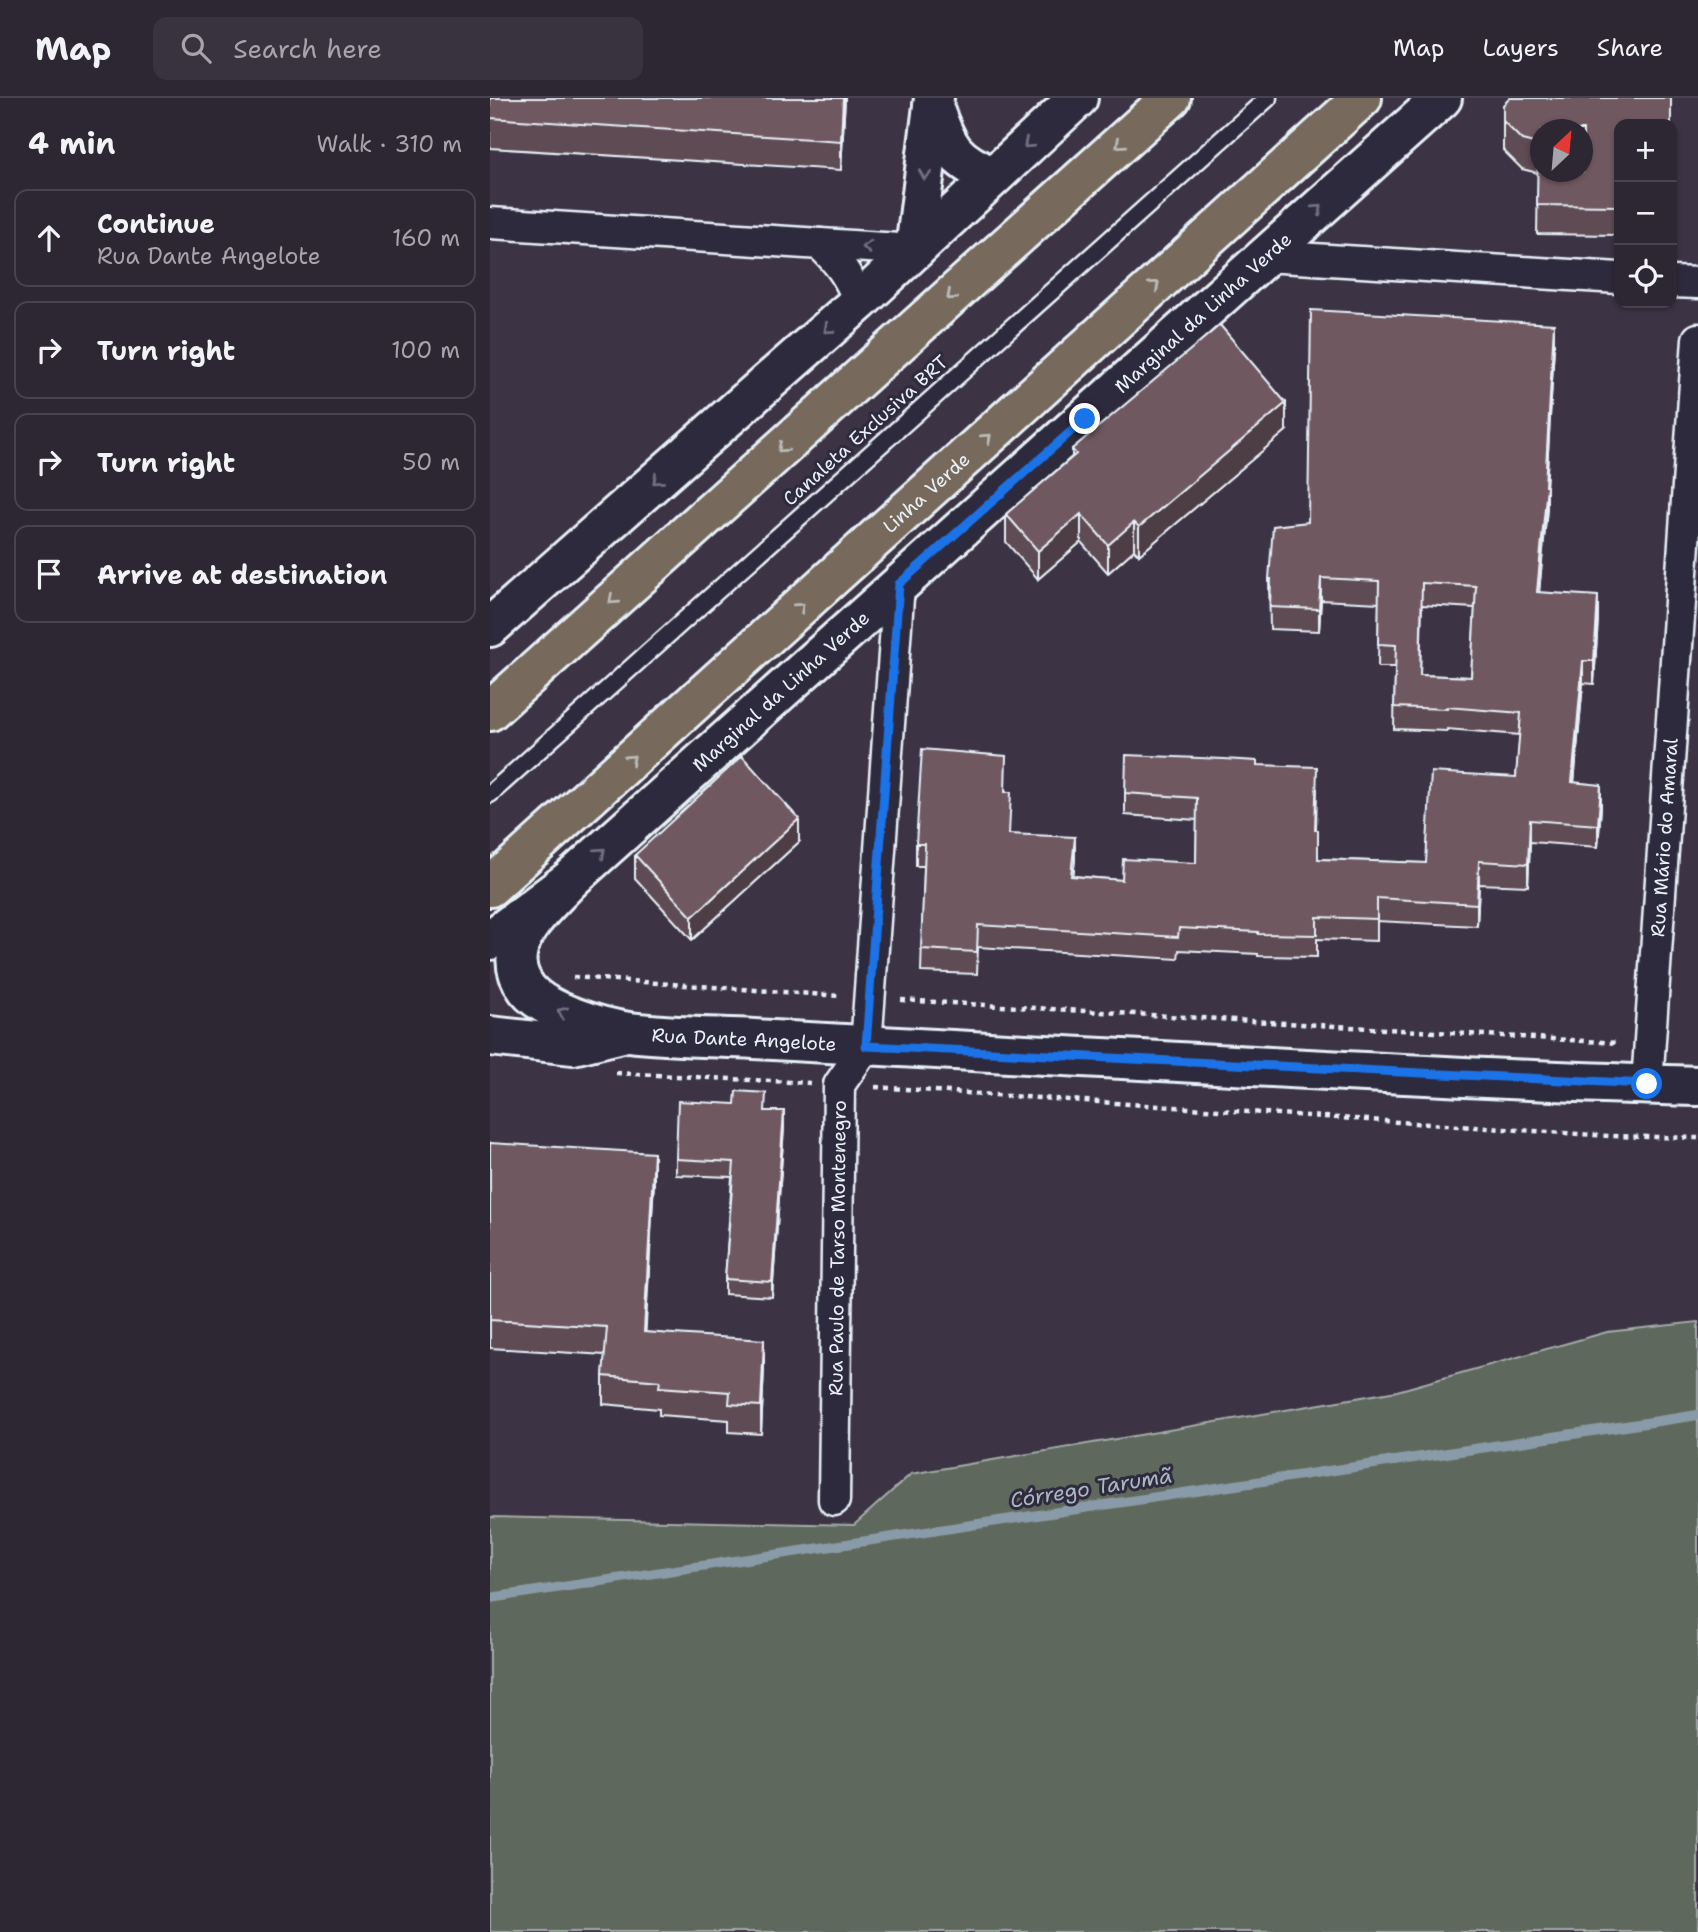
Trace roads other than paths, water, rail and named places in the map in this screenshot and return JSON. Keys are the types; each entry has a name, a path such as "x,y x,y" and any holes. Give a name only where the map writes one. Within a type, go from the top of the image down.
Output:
{"highway":[{"path":"490,710 1171,98"},
{"name":"Linha Verde","path":"490,887 1362,98"}],"main road":[{"path":"490,627 859,302 1078,98"},
{"name":"Marginal da Linha Verde","path":"490,940 571,879 1443,98"},
{"path":"934,102 946,141 957,156 992,176"},
{"path":"915,250 934,102"},
{"name":"Rua Dante Angelote","path":"571,879 526,928 516,952 515,963 520,977 536,999 554,1008 575,1017 628,1031 866,1046 1698,1086"},
{"name":"Rua Dante Angelote","path":"490,1035 573,1045 628,1031"}],"street":[{"path":"490,223 915,250"},
{"path":"820,244 838,260 850,278 859,302"},
{"path":"1265,256 1614,278"},
{"path":"1677,282 1698,283"},
{"name":"Rua Mário do Amaral","path":"1647,1084 1698,339"},
{"path":"866,1046 899,584"},
{"name":"Rua Paulo de Tarso Montenegro","path":"834,1500 839,1085 866,1046"}],"lane":[{"name":"Canaleta Exclusiva BRT","path":"490,794 1268,98"}],"waterway":[{"name":"Córrego Tarumã","path":"490,1598 1698,1415"}]}
